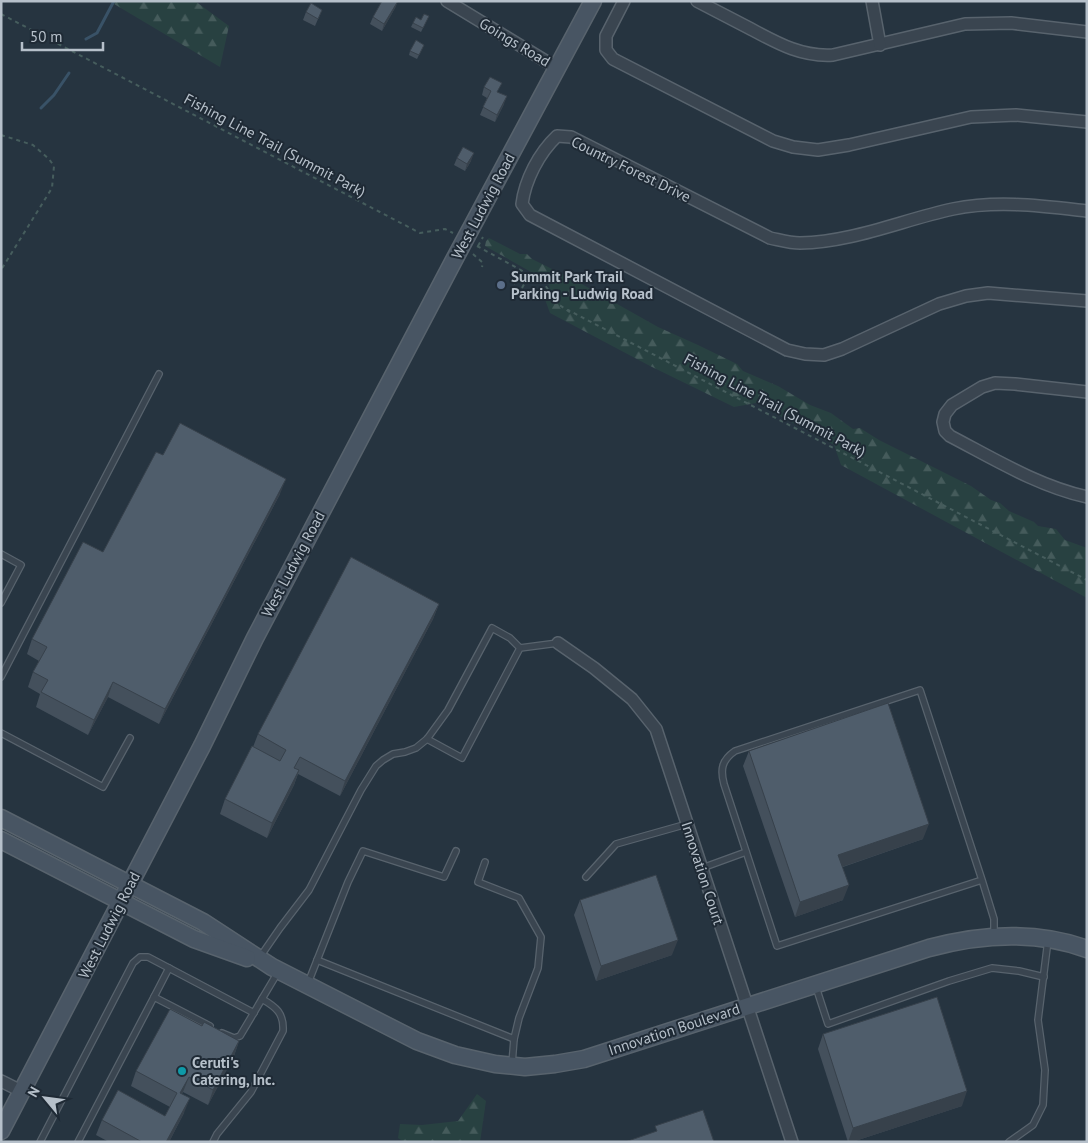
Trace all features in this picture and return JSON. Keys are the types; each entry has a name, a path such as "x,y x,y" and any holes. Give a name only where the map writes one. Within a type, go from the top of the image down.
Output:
{"street":[{"name":"Goings Road","path":"448,1 557,68"},
{"name":"West Ludwig Road","path":"1,1131 202,746 255,638 593,1"},
{"path":"624,1 606,36 606,50 613,59 773,141 793,147 818,150 849,145 971,117 1016,115 1087,122"},
{"path":"697,1 784,46 804,53 821,56 880,45 965,24 1011,22 1087,32"},
{"path":"872,1 880,45"},
{"name":"Country Forest Drive","path":"1087,211 1029,205 974,206 953,209 841,240 798,243 770,238 570,137 557,136 546,146 524,189 522,204 530,215 787,350 805,354 824,355 842,350 939,304 966,296 988,293 1087,301"},
{"path":"1087,392 995,383 970,393 952,404 945,414 943,422 944,431 950,436 1063,492 1087,497"},
{"name":"Innovation Court","path":"558,643 594,668 632,699 656,729 792,1142"},
{"name":"Innovation Boulevard","path":"1,818 203,922 270,965 416,1041 455,1055 495,1064 524,1067 555,1064 584,1058 747,1005 959,940 1016,935 1048,938 1087,949"},
{"name":"Innovation Boulevard","path":"1,840 194,939 270,965"},
{"path":"1,1081 23,1092"}],"lane":[{"path":"1,677 159,374"},
{"path":"1,554 21,565 1,603"},
{"path":"154,997 234,1038 240,1036 262,999 280,928 310,890 361,790 376,766 393,754 416,748 427,739 448,710 492,628 510,638 520,648"},
{"path":"520,648 558,643"},
{"path":"427,739 462,758 520,648"},
{"path":"982,880 777,946 721,774 722,764 727,756 735,751 920,690 982,880 994,919 994,936"},
{"path":"1,733 103,787 130,738"},
{"path":"586,877 616,844 687,824"},
{"path":"307,985 348,882 363,851 444,877 456,851"},
{"path":"702,868 746,852"},
{"path":"485,862 478,882 519,898 541,936 538,968 514,1038 512,1066"},
{"path":"1009,1142 1033,1124 1043,1105 1045,1070 1038,1020 1048,938"},
{"path":"40,1142 133,963 140,958 148,957 254,1013"},
{"path":"317,960 514,1038"},
{"path":"78,1142 169,968"},
{"path":"815,984 828,1024 949,981 992,968 1019,971 1044,977"},
{"path":"213,1142 217,1134 251,1092 283,1030 280,1012 262,999"}],"path":[{"name":"Fishing Line Trail (Summit Park)","path":"1,14 420,233 445,229 459,236"},
{"path":"1,135 33,145 49,159 54,166 54,172 52,188 48,197 1,270"},
{"name":"Fishing Line Trail (Summit Park)","path":"470,242 545,284 558,304 571,313 568,310 1087,580"},
{"path":"478,247 473,255 483,263 482,266"},
{"path":"522,288 529,275"},
{"path":"514,284 518,276"}],"green space":[{"path":"109,1 195,1 229,26 220,67"},
{"path":"489,238 520,254 527,254 532,259 580,283 658,327 737,364 743,371 778,386 810,405 831,413 853,429 860,428 879,440 971,486 991,500 1000,503 1009,511 1034,522 1038,526 1056,529 1065,540 1087,548 1087,598 841,465 834,445 756,403 734,407 650,366 550,313 543,294 550,288 547,281 485,246"},
{"path":"477,1094 486,1101 480,1142 404,1142 398,1138 400,1124 422,1125 458,1121"}],"building":[{"path":"382,1 398,1 384,24 373,17"},
{"path":"311,3 322,10 318,19 306,12"},
{"path":"424,14 429,16 423,28 413,23 416,17 421,20"},
{"path":"416,40 424,45 419,55 410,51"},
{"path":"490,77 502,83 497,92 507,96 497,115 483,107 491,91 484,87"},
{"path":"463,147 474,153 467,164 457,158"},
{"path":"180,423 286,479 165,709 113,682 94,720 41,692 48,680 33,672 47,647 32,639 83,542 103,552 156,452 163,455"},
{"path":"351,557 439,604 345,781 300,757 294,768 299,770 272,823 225,799 252,746 280,761 286,750 258,734"},
{"path":"888,703 929,824 838,855 849,885 800,902 749,751"},
{"path":"656,875 678,940 601,966 580,900"},
{"path":"937,997 967,1091 853,1128 823,1034"},
{"name":"Ceruti's Catering, Inc.","path":"170,1009 202,1026 204,1022 239,1041 213,1090 189,1077 180,1093 190,1098 166,1142 142,1142 102,1120 118,1090 165,1116 177,1093 136,1071"},
{"path":"703,1110 714,1142 625,1142 657,1131 655,1126"}],"waterway":[{"path":"86,39 97,33 114,1"},
{"path":"41,108 54,95 69,73"}],"place":[{"name":"Summit Park Trail Parking - Ludwig Road","path":"501,285"},
{"name":"Ceruti's Catering, Inc.","path":"182,1071"}]}
